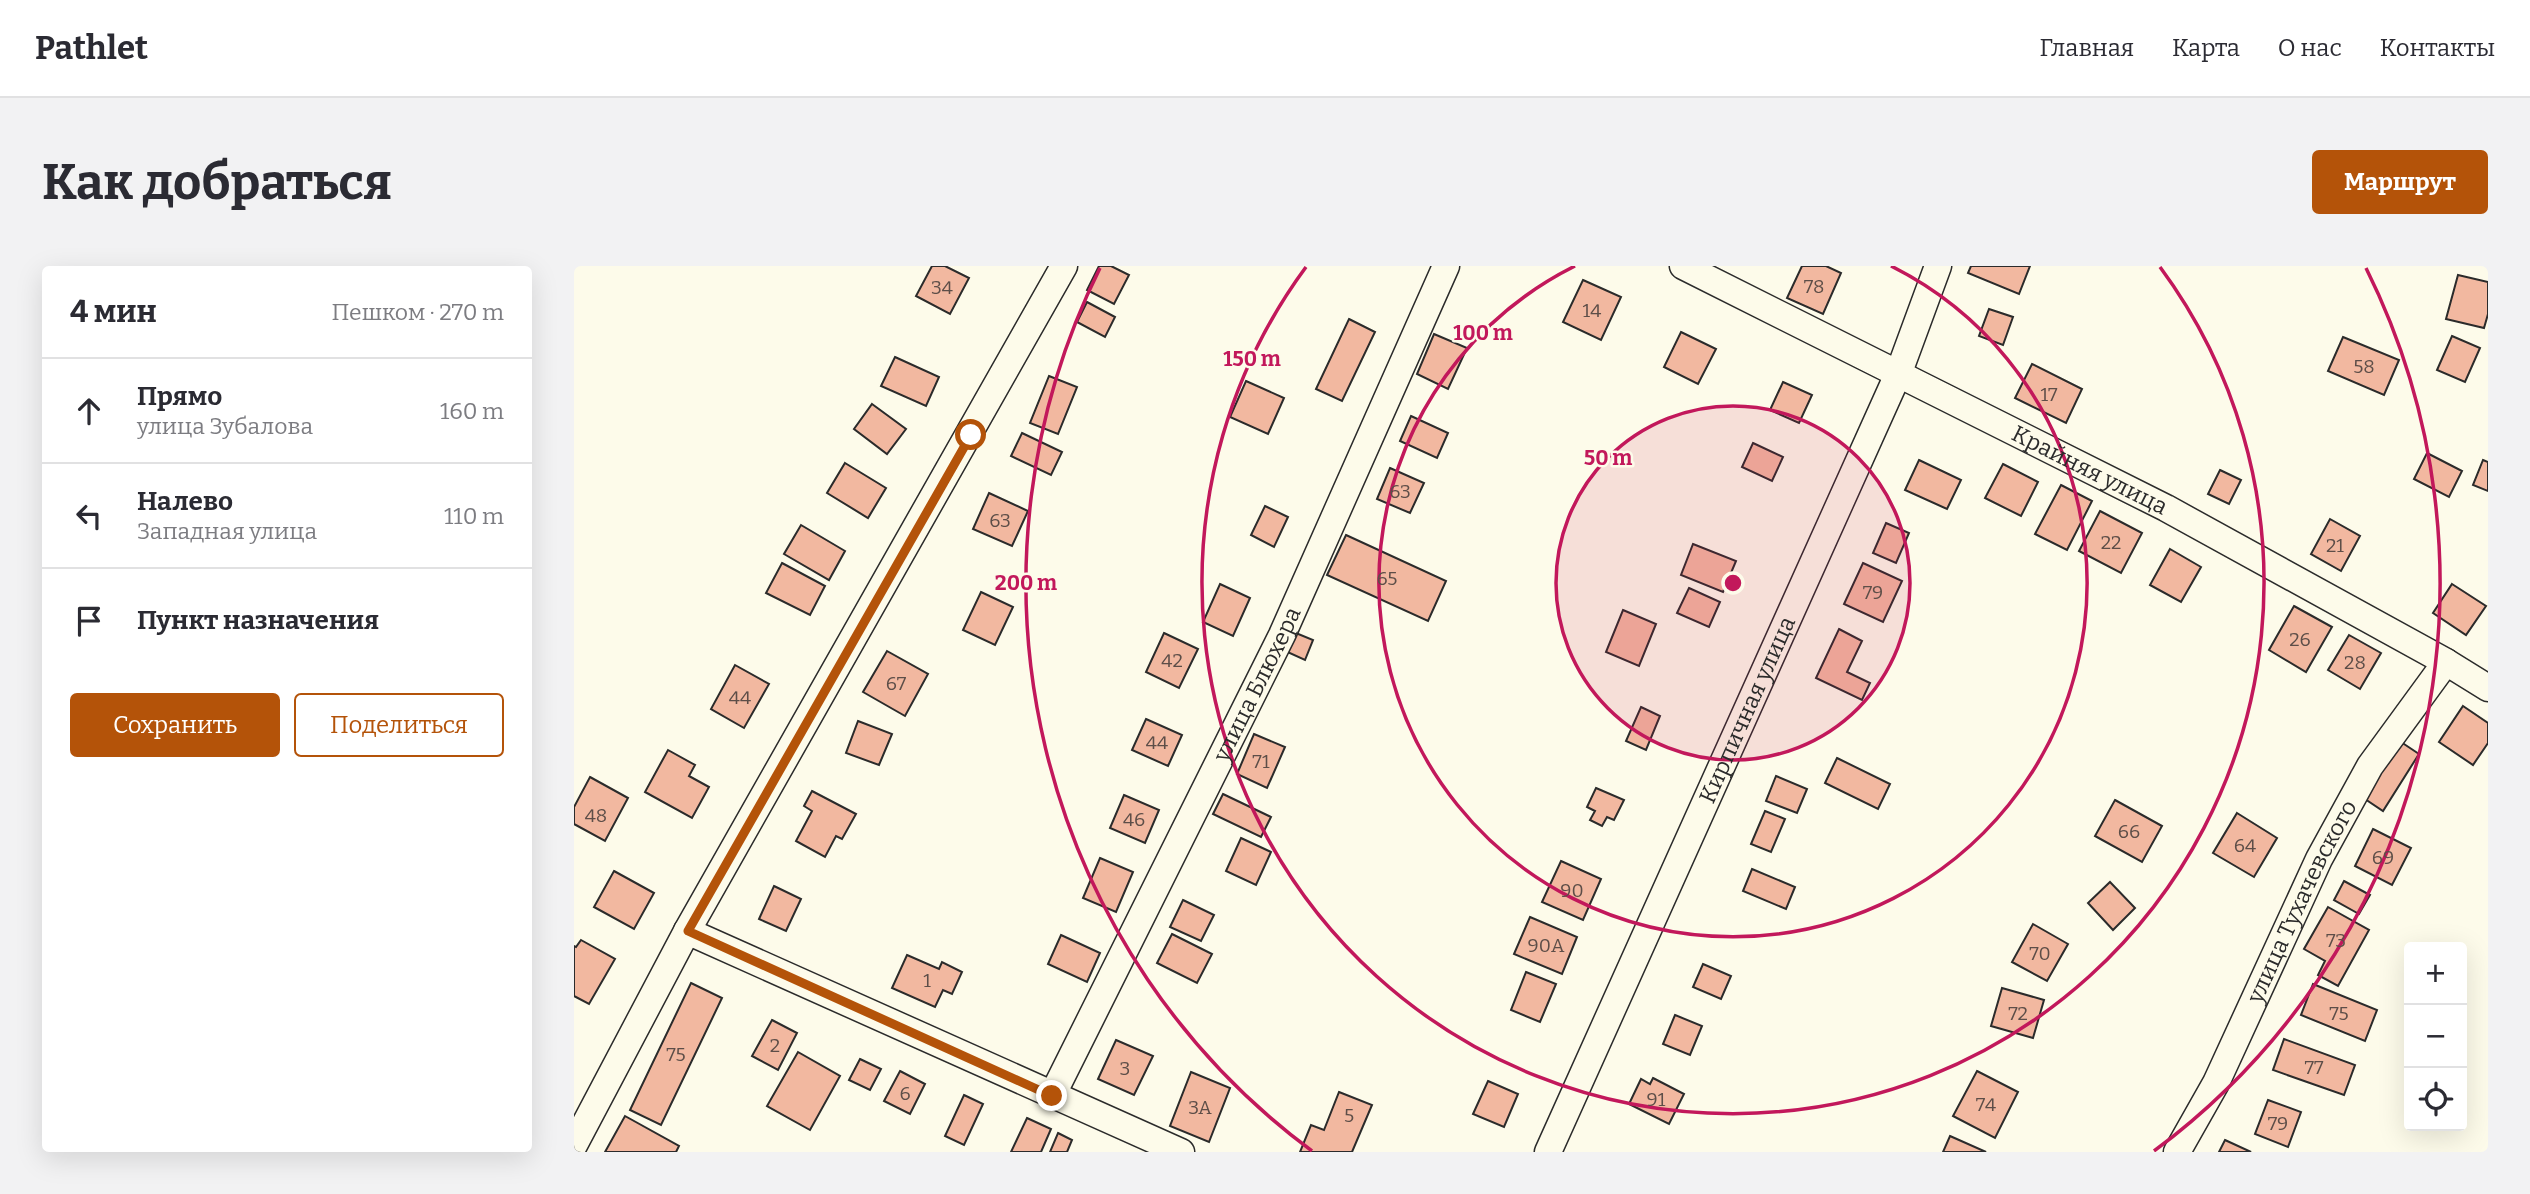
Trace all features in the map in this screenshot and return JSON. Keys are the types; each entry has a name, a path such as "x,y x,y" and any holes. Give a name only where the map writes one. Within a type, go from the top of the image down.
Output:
{"street":[{"path":"574,1145 688,931 1064,266"},
{"name":"улица Блюхера","path":"1052,1096 1282,635 1446,266"},
{"name":"Крайняя улица","path":"1683,266 2166,508 2446,662 2488,688"},
{"name":"Кирпичная улица","path":"1548,1152 1899,372 1938,266"},
{"name":"улица Тухачевского","path":"2177,1152 2216,1083 2319,859 2370,766 2446,662"},
{"path":"688,931 1181,1152"}],"building":[{"path":"932,266 945,266 969,278 950,314 916,296"},
{"path":"1099,266 1111,266 1129,275 1114,304 1087,290"},
{"path":"1802,266 1826,266 1841,273 1823,314 1787,298"},
{"path":"1971,266 2030,266 2019,294 1968,273"},
{"path":"2458,275 2488,282 2488,314 2484,328 2446,319"},
{"path":"1583,280 1621,297 1601,340 1563,322"},
{"path":"1087,302 1115,317 1105,337 1077,322"},
{"path":"1989,309 2013,317 2003,345 1979,336"},
{"path":"1349,319 1375,332 1342,401 1316,389"},
{"path":"1681,332 1716,349 1698,384 1664,367"},
{"path":"1434,334 1467,348 1448,389 1417,374"},
{"path":"2452,336 2480,348 2465,382 2437,370"},
{"path":"2343,337 2399,360 2384,395 2328,371"},
{"path":"895,357 939,377 926,406 881,386"},
{"path":"2032,364 2082,389 2066,423 2015,398"},
{"path":"1049,376 1077,387 1058,434 1030,423"},
{"path":"1246,381 1284,398 1268,434 1230,417"},
{"path":"1783,382 1812,395 1799,423 1770,410"},
{"path":"872,404 906,429 887,454 854,429"},
{"path":"1411,416 1448,433 1437,458 1400,441"},
{"path":"1022,433 1062,452 1051,475 1011,456"},
{"path":"1753,443 1783,457 1772,481 1742,467"},
{"path":"2427,453 2462,471 2449,497 2414,479"},
{"path":"1919,460 1961,480 1947,509 1905,490"},
{"path":"2483,460 2488,462 2488,491 2473,485"},
{"path":"845,463 886,488 868,518 827,493"},
{"path":"2003,464 2038,482 2021,516 1985,498"},
{"path":"1390,468 1424,483 1410,513 1377,499"},
{"path":"2220,470 2241,480 2229,504 2208,494"},
{"path":"2061,485 2092,501 2067,550 2035,534"},
{"path":"989,493 1028,511 1012,546 973,529"},
{"path":"1265,506 1288,517 1274,547 1251,535"},
{"path":"2100,511 2142,533 2121,573 2079,551"},
{"path":"2330,519 2360,536 2341,571 2311,554"},
{"path":"1886,523 1909,533 1896,563 1873,553"},
{"path":"801,525 845,551 829,580 784,554"},
{"path":"1346,535 1446,581 1428,621 1327,575"},
{"path":"1693,544 1736,561 1723,592 1681,575"},
{"path":"2170,549 2201,567 2181,602 2150,585"},
{"path":"782,563 825,586 810,615 766,593"},
{"path":"1863,563 1902,581 1883,622 1844,604"},
{"path":"1220,584 1250,598 1233,636 1203,622"},
{"path":"2452,584 2486,606 2466,635 2433,613"},
{"path":"1689,588 1720,602 1709,627 1677,613"},
{"path":"981,592 1013,607 995,645 963,630"},
{"path":"2294,606 2332,627 2306,672 2269,650"},
{"path":"1623,610 1656,624 1639,666 1606,652"},
{"path":"1839,629 1862,641 1847,672 1870,683 1862,700 1816,678"},
{"path":"1291,631 1313,640 1305,660 1283,650"},
{"path":"1164,633 1198,649 1179,688 1146,672"},
{"path":"2349,635 2381,653 2360,689 2328,670"},
{"path":"887,651 928,674 905,716 863,692"},
{"path":"735,665 769,684 744,728 711,709"},
{"path":"2463,706 2488,723 2488,743 2473,765 2439,742"},
{"path":"1641,707 1660,716 1646,750 1626,741"},
{"path":"1146,719 1182,735 1168,766 1132,750"},
{"path":"858,721 892,734 879,765 846,753"},
{"path":"1254,734 1285,747 1267,788 1237,774"},
{"path":"2398,740 2419,754 2383,811 2362,797"},
{"path":"668,750 695,765 689,776 709,787 692,818 645,792"},
{"path":"1837,758 1890,784 1878,809 1825,783"},
{"path":"1776,776 1807,789 1797,813 1766,801"},
{"path":"590,777 628,798 605,841 574,824 574,807"},
{"path":"1596,788 1624,800 1614,820 1607,817 1602,826 1590,820 1595,811 1587,807"},
{"path":"812,791 856,814 842,839 836,836 825,857 796,841 812,811 804,806"},
{"path":"1223,794 1271,817 1261,837 1213,814"},
{"path":"1124,795 1159,810 1145,843 1110,828"},
{"path":"2115,800 2162,826 2142,862 2095,836"},
{"path":"1765,811 1785,819 1771,852 1751,844"},
{"path":"2237,813 2277,838 2254,877 2213,853"},
{"path":"2373,829 2411,848 2392,885 2355,866"},
{"path":"1241,838 1271,852 1256,885 1226,871"},
{"path":"1100,858 1133,872 1116,912 1083,898"},
{"path":"1561,861 1601,879 1583,920 1542,902"},
{"path":"1752,869 1795,887 1786,909 1743,891"},
{"path":"614,871 654,893 634,929 594,907"},
{"path":"2344,881 2370,895 2359,914 2334,900"},
{"path":"2110,882 2135,908 2113,930 2088,903"},
{"path":"774,886 801,899 786,931 759,919"},
{"path":"1183,900 1214,915 1201,941 1170,927"},
{"path":"2328,907 2369,930 2338,986 2318,975 2325,961 2304,949"},
{"path":"1530,917 1577,937 1562,974 1514,954"},
{"path":"2033,924 2068,944 2047,981 2012,962"},
{"path":"1172,934 1212,954 1197,983 1157,963"},
{"path":"1061,935 1100,953 1087,982 1048,964"},
{"path":"581,940 615,959 589,1004 574,996 574,946"},
{"path":"907,955 939,969 942,962 962,972 952,994 943,990 935,1007 892,988"},
{"path":"1703,964 1731,976 1721,999 1693,987"},
{"path":"1526,972 1556,984 1540,1022 1511,1010"},
{"path":"691,983 722,998 661,1125 630,1110"},
{"path":"2313,984 2377,1010 2365,1041 2301,1015"},
{"path":"2002,988 2044,1000 2033,1038 1991,1026"},
{"path":"1675,1015 1702,1026 1690,1055 1663,1044"},
{"path":"772,1020 797,1033 778,1070 752,1056"},
{"path":"2284,1039 2355,1065 2344,1095 2273,1070"},
{"path":"1116,1040 1153,1056 1134,1095 1098,1079"},
{"path":"798,1052 840,1076 810,1130 767,1106"},
{"path":"860,1059 881,1069 870,1090 849,1080"},
{"path":"900,1071 925,1084 910,1114 884,1101"},
{"path":"1977,1071 2018,1092 1995,1138 1953,1116"},
{"path":"1191,1072 1230,1088 1209,1142 1170,1126"},
{"path":"1653,1078 1684,1094 1669,1124 1629,1104 1641,1079 1650,1084"},
{"path":"1488,1081 1518,1094 1504,1127 1473,1114"},
{"path":"1339,1092 1372,1105 1352,1152 1300,1152 1311,1125 1324,1130"},
{"path":"964,1095 983,1104 964,1145 945,1136"},
{"path":"2268,1100 2301,1112 2288,1147 2255,1134"},
{"path":"625,1116 679,1146 676,1152 605,1152"},
{"path":"1027,1118 1051,1129 1041,1152 1011,1152"},
{"path":"1058,1133 1072,1140 1067,1152 1050,1152"},
{"path":"1950,1136 1986,1152 1943,1152"},
{"path":"2225,1140 2251,1152 2219,1152"}],"route":[{"path":"971,435 688,931 1052,1096"}]}
